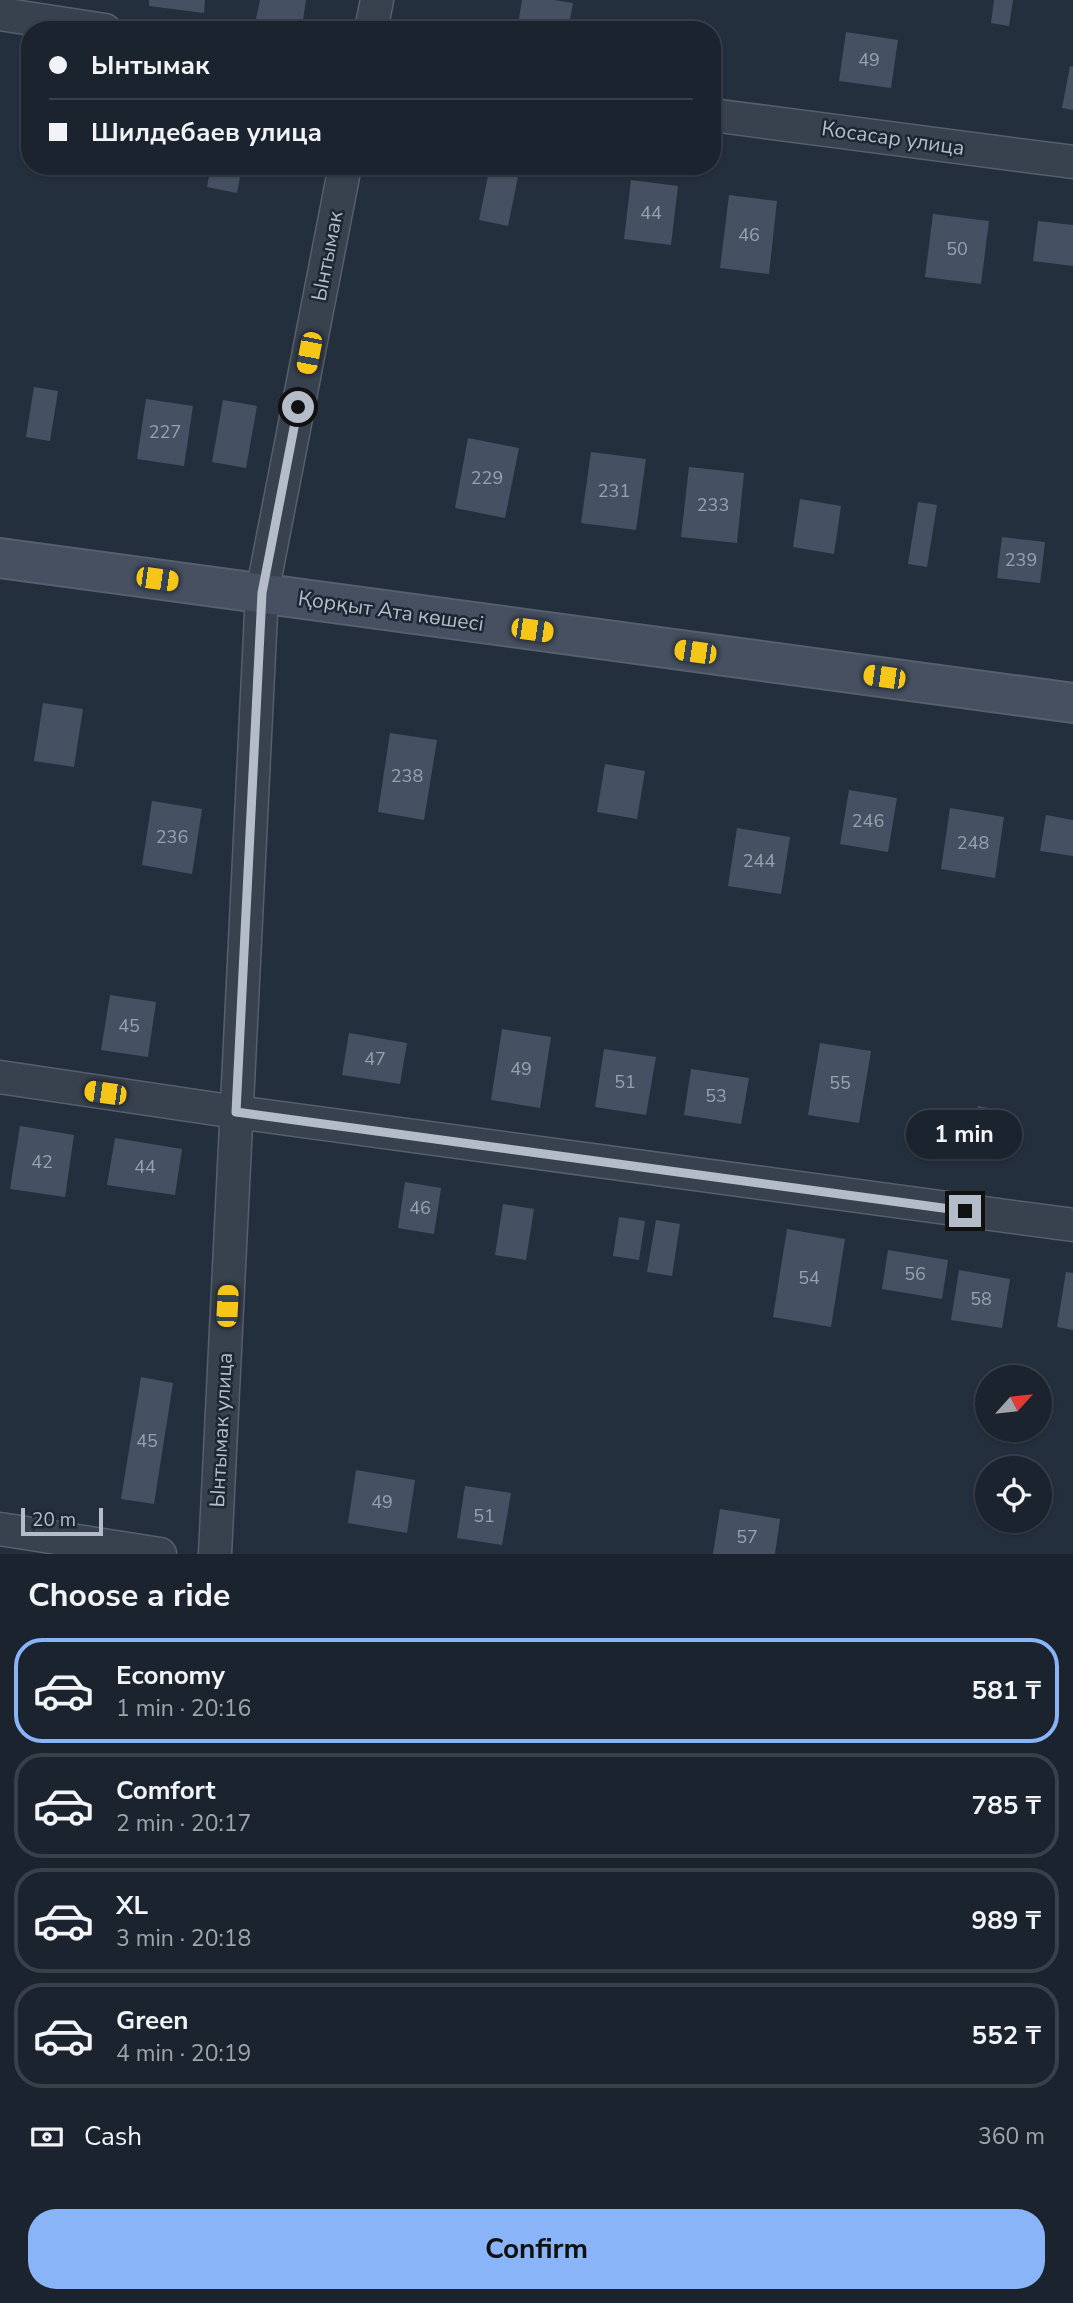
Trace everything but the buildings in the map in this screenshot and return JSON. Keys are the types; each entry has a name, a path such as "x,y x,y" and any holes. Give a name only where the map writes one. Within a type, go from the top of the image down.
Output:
{"main road":[{"name":"Қорқыт Ата көшесі","path":"0,558 1073,703"}],"street":[{"path":"373,21 377,0"},
{"path":"0,14 46,21"},
{"name":"Косасар улица","path":"721,116 1073,162"},
{"name":"Ынтымак","path":"262,593 343,175"},
{"name":"Ынтымак улица","path":"215,1554 262,593"},
{"path":"0,1077 236,1112 1073,1225"},
{"path":"0,1529 160,1554"}],"route":[{"path":"298,407 262,593 236,1112 965,1211"}]}
